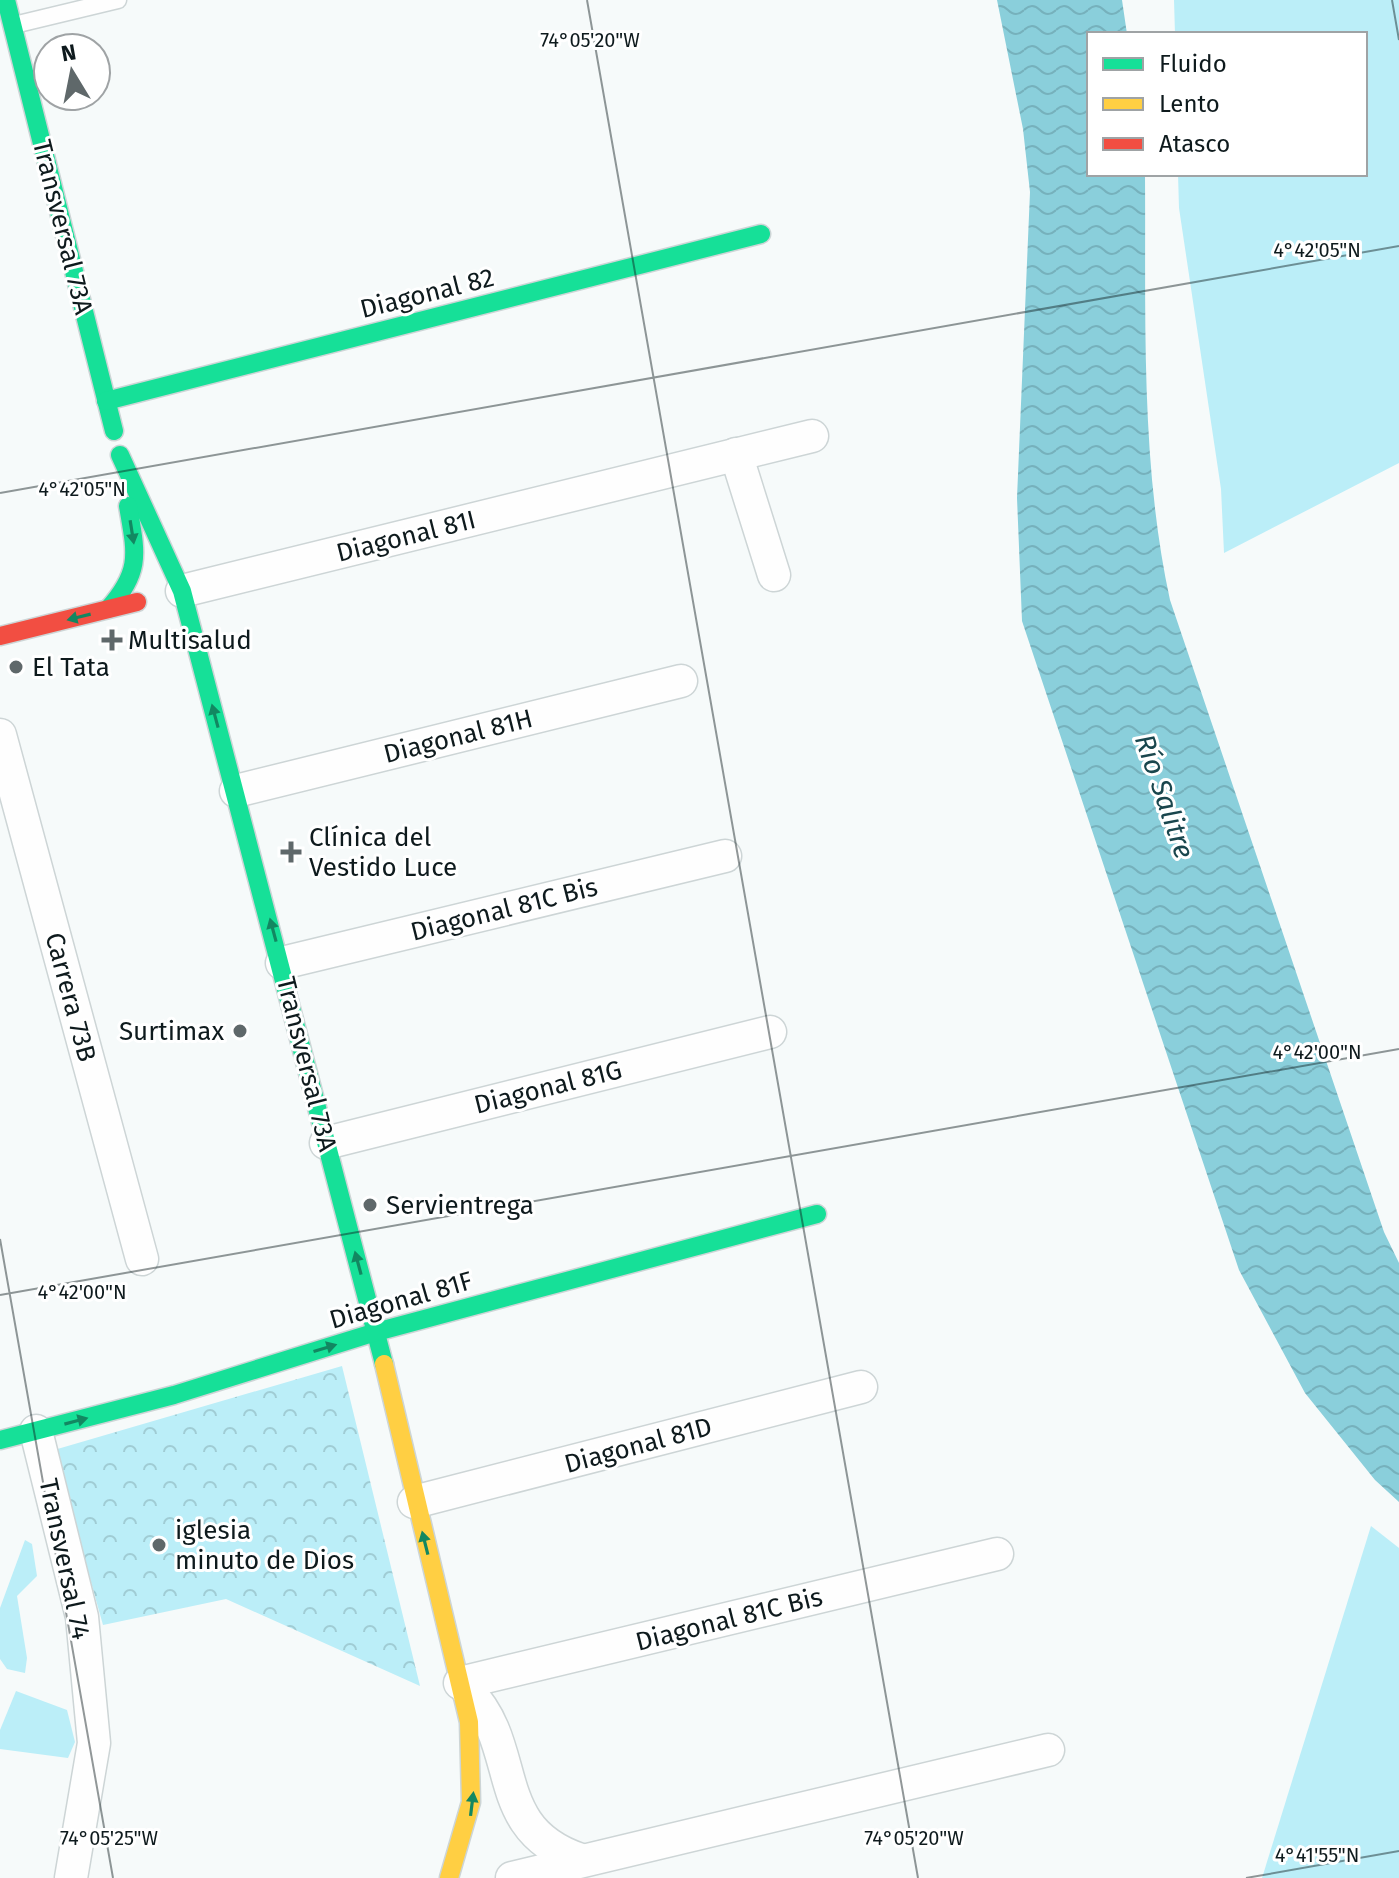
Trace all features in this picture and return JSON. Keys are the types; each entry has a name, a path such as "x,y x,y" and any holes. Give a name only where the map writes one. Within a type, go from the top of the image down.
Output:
{"street":[{"name":"Transversal 73A","path":"6,0 120,455 236,791 376,1332 414,1502 460,1683 476,1773 470,1823 449,1878"},
{"name":"Diagonal 82","path":"106,401 761,234"},
{"name":"Diagonal 81I","path":"0,636 812,436"},
{"path":"736,454 774,575"},
{"name":"Transversal 73A","path":"108,609 131,586 136,567 120,455"},
{"name":"Diagonal 81H","path":"236,791 681,681"},
{"name":"Carrera 73B","path":"0,735 142,1259"},
{"name":"Diagonal 81C Bis","path":"282,963 725,856"},
{"name":"Diagonal 81G","path":"326,1143 770,1032"},
{"name":"Diagonal 81F","path":"0,1440 174,1395 376,1332 817,1214"},
{"name":"Diagonal 81D","path":"414,1502 861,1387"},
{"name":"Transversal 74","path":"36,1431 82,1617 94,1743 71,1878"},
{"name":"Diagonal 81C Bis","path":"460,1683 997,1554"},
{"name":"Transversal 73A","path":"460,1683 481,1705 496,1736 504,1769 526,1825 557,1852 581,1860"},
{"path":"512,1878 1048,1750"}],"lane":[{"path":"13,25 118,0"}],"green space":[{"path":"1174,0 1399,0 1399,463 1224,553 1221,489 1179,208 1178,176 1367,176 1367,32 1175,32"},
{"path":"342,1366 420,1686 226,1599 103,1625 54,1450"},
{"path":"1371,1526 1399,1548 1399,1878 1262,1878"},
{"path":"25,1540 32,1544 37,1576 17,1596 27,1658 25,1673 7,1669 0,1659 0,1608"},
{"path":"16,1691 67,1710 75,1742 68,1758 0,1749 0,1730"}],"water":[{"name":"Río Salitre","path":"997,0 1122,0 1127,32 1087,32 1087,176 1145,176 1149,442 1160,548 1170,600 1384,1232 1399,1263 1399,1502 1375,1480 1305,1393 1239,1270 1022,621 1017,498 1030,192 1023,129"}],"traffic: fast":[{"path":"6,0 114,431"},
{"path":"106,401 761,234"},
{"path":"120,455 182,591 384,1364"},
{"path":"108,609 127,583 134,561 128,506"},
{"path":"0,1440 174,1395 376,1332 817,1214"}],"traffic: slow":[{"path":"384,1364 469,1722 471,1802 449,1878"}],"traffic: jam":[{"path":"0,636 137,602"}],"place":[{"name":"Multisalud","path":"112,640"},
{"name":"El Tata","path":"16,667"},
{"name":"Clínica del Vestido Luce","path":"291,852"},
{"name":"Surtimax","path":"240,1031"},
{"name":"Servientrega","path":"370,1205"},
{"name":"iglesia minuto de Dios","path":"159,1545"}]}
